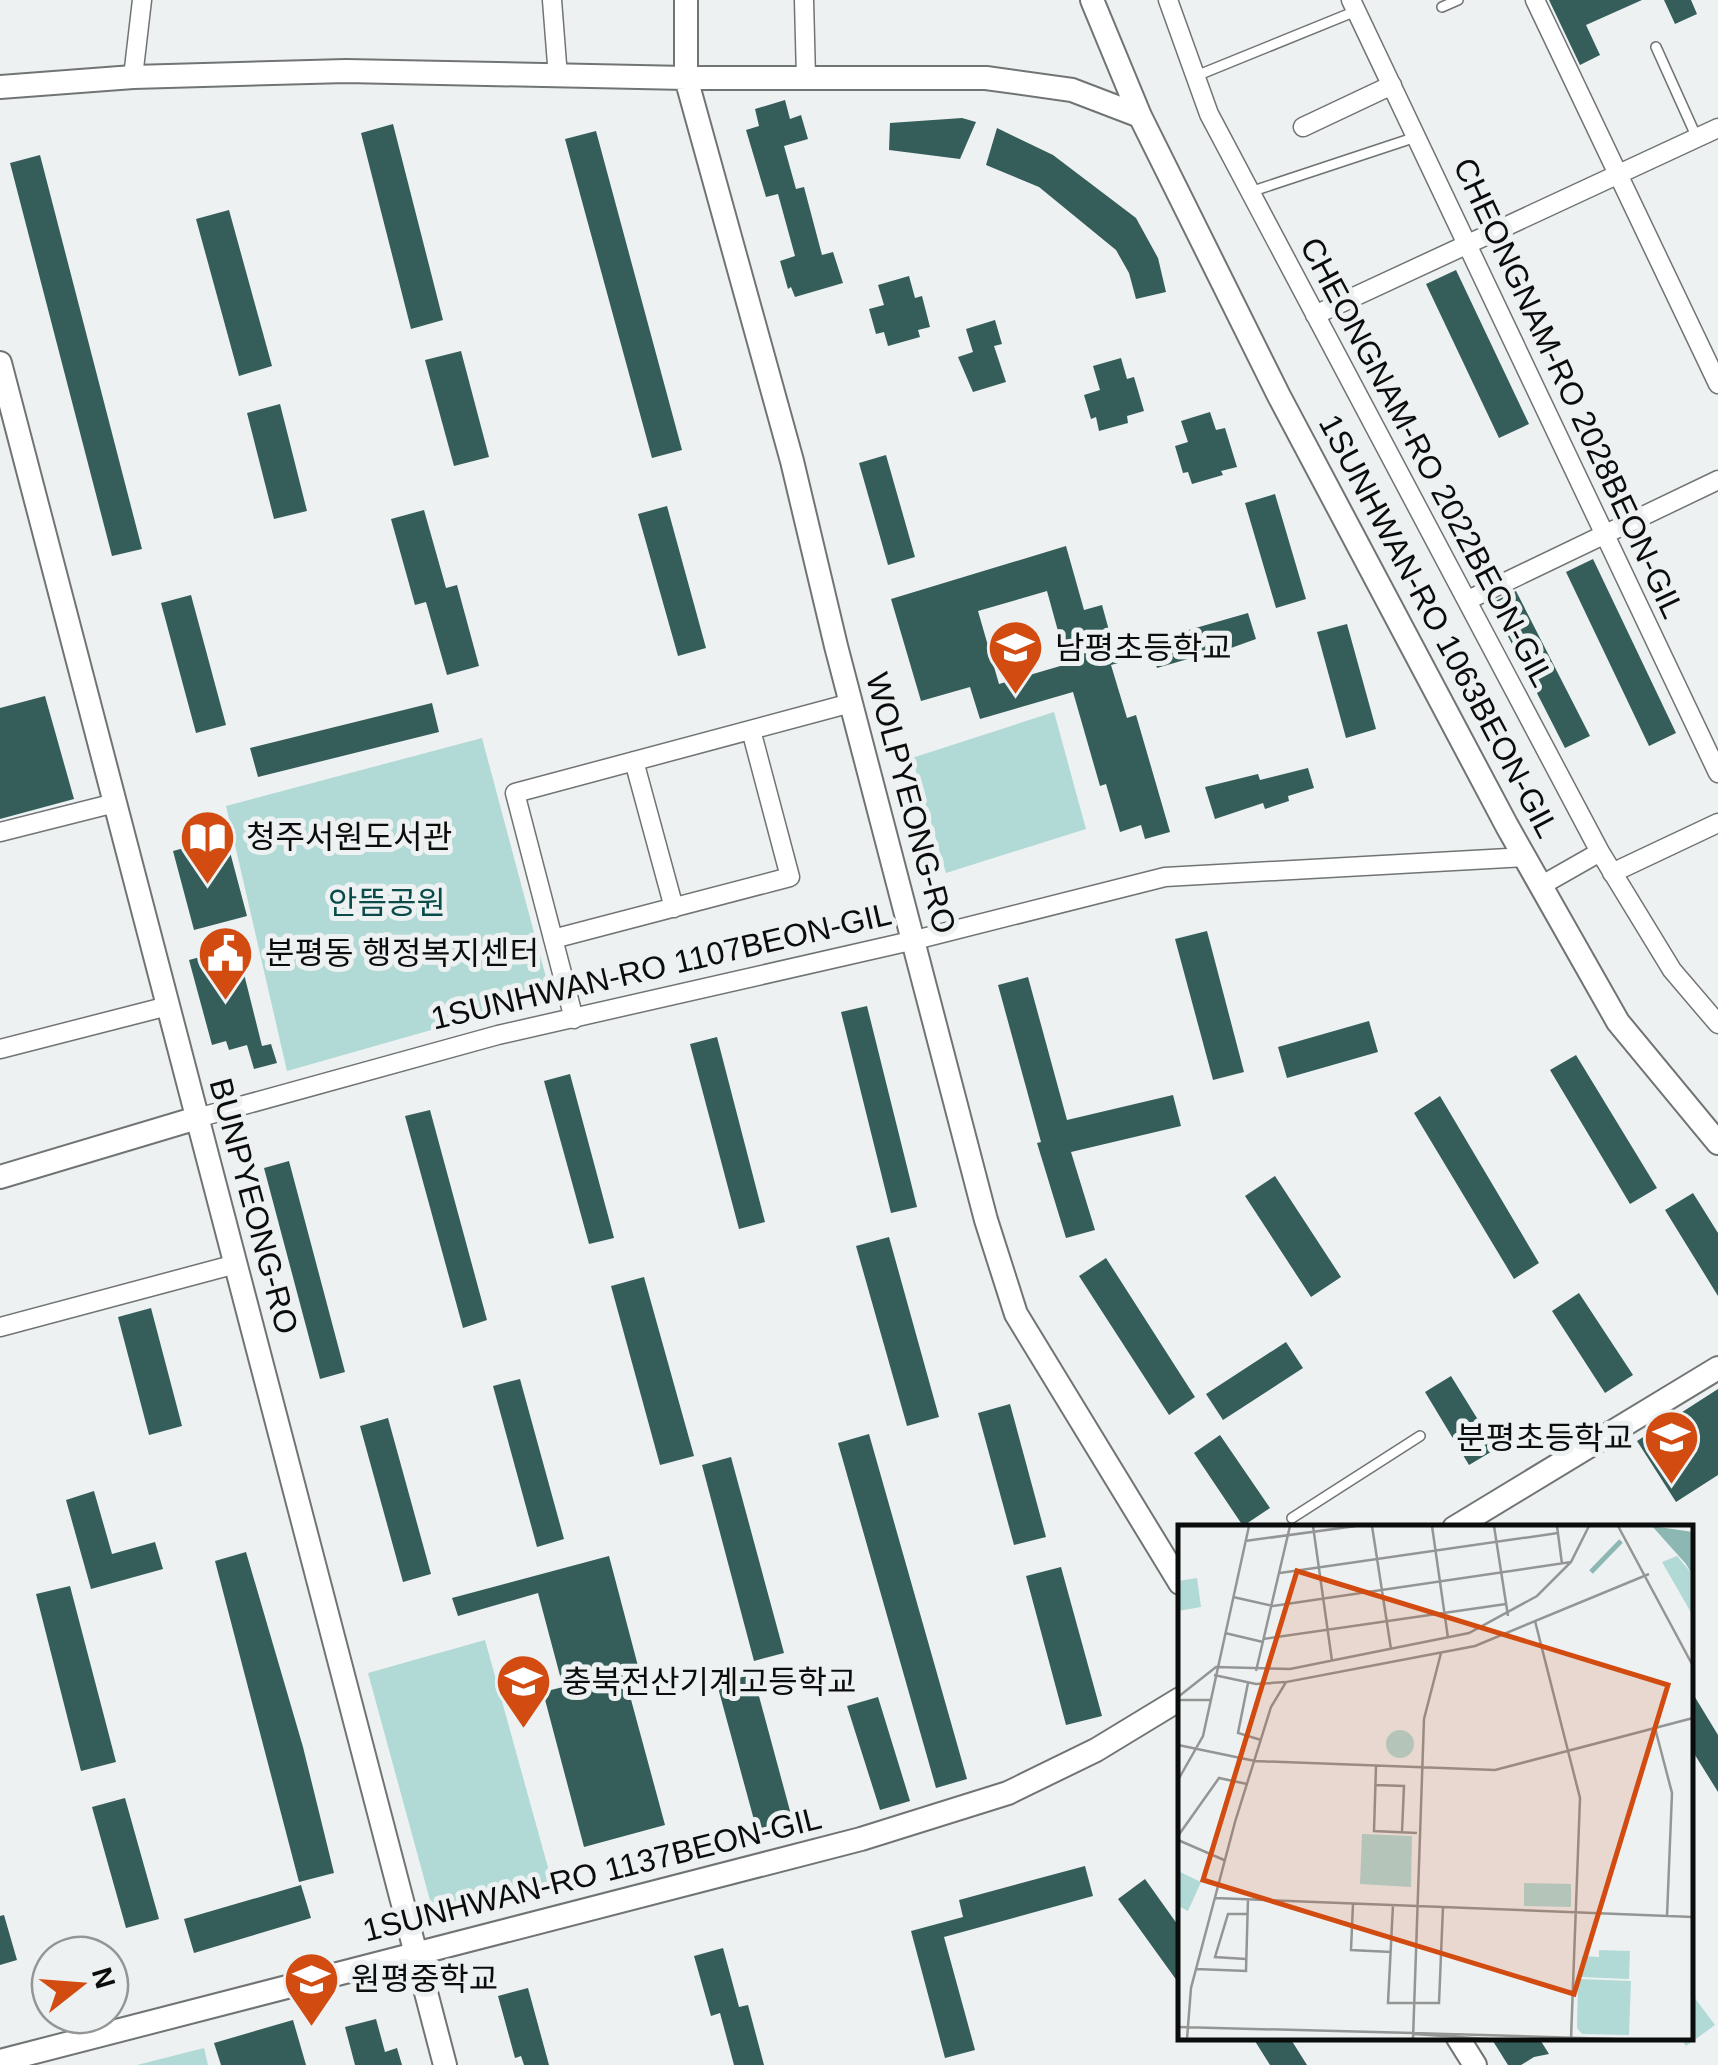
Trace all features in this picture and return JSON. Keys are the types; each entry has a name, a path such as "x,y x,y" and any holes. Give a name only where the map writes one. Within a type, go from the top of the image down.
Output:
{"street":[{"path":"133,77 142,0"},
{"path":"552,0 558,76"},
{"name":"WOLPYEONG-RO","path":"686,0 686,78 792,461 986,1220 1016,1314 1178,1580"},
{"path":"804,0 806,78"},
{"name":"1SUNHWAN-RO 1063BEON-GIL","path":"1092,0 1140,116 1297,432 1426,677 1618,1022 1718,1144"},
{"name":"CHEONGNAM-RO 2022BEON-GIL","path":"1168,0 1209,114 1600,852 1672,970 1718,1024"},
{"path":"1536,0 1718,384"},
{"name":"CHEONGNAM-RO 2028BEON-GIL","path":"1354,5 1718,773"},
{"path":"0,87 133,77 346,71 686,78 986,78 1072,90 1140,116"},
{"path":"1303,127 1392,84"},
{"path":"1315,315 1718,128"},
{"name":"BUNPYEONG-RO","path":"0,363 445,2065"},
{"path":"1468,600 1718,480"},
{"path":"574,1019 515,792 851,703"},
{"path":"553,939 790,877 751,730"},
{"path":"634,761 674,908"},
{"path":"0,832 115,803"},
{"path":"1612,873 1718,823"},
{"path":"1542,884 1600,852"},
{"name":"1SUNHWAN-RO 1107BEON-GIL","path":"0,1178 198,1118 498,1035 914,940 1166,877 1526,857"},
{"path":"0,1049 168,1006"},
{"path":"0,1327 236,1264"},
{"path":"1459,1525 1718,1368"},
{"name":"1SUNHWAN-RO 1137BEON-GIL","path":"0,2060 851,1842 1008,1793 1096,1750 1178,1699"},
{"path":"1459,2040 1475,2065"}],"lane":[{"path":"1442,7 1458,0"},
{"path":"1196,76 1354,5"},
{"path":"1656,47 1696,138"},
{"name":"CHEONGNAM-RO 2028BEON-GIL","path":"1250,192 1416,136"},
{"path":"1292,1518 1420,1436"}],"green space":[{"path":"1054,712 1086,829 946,873 912,758"},
{"name":"안뜸공원","path":"482,738 551,996 287,1071 226,806"},
{"path":"485,1640 552,1882 434,1915 368,1673"},
{"path":"1693,1996 1715,2025 1686,2046 1682,2040 1693,2040"},
{"path":"204,2048 208,2065 137,2065"}],"building":[{"path":"1549,0 1642,0 1586,25 1600,55 1580,65"},
{"path":"1664,0 1691,0 1697,14 1675,24"},
{"path":"785,100 790,119 801,115 808,139 784,146 796,189 804,187 822,255 833,252 843,283 795,297 791,287 788,289 780,261 795,256 778,194 766,197 746,130 759,126 755,109"},
{"path":"962,118 976,122 960,159 889,150 890,123"},
{"path":"393,124 443,320 411,329 361,133"},
{"path":"997,128 1053,155 1136,218 1158,258 1166,292 1136,299 1129,273 1116,250 1039,187 986,165"},
{"path":"596,131 682,450 652,458 565,139"},
{"path":"40,155 142,549 112,556 10,163"},
{"path":"229,210 272,366 239,376 196,219"},
{"path":"1456,270 1529,424 1499,438 1426,284"},
{"path":"909,276 915,298 922,296 930,327 918,330 920,337 888,346 884,332 876,334 869,309 884,305 878,285"},
{"path":"995,320 1002,344 994,346 1006,382 973,392 958,357 973,352 966,329"},
{"path":"461,351 489,457 454,466 425,360"},
{"path":"1121,358 1127,379 1134,377 1144,411 1127,416 1128,423 1099,431 1084,395 1100,390 1093,366"},
{"path":"280,404 307,511 274,519 247,413"},
{"path":"1210,412 1216,430 1225,428 1237,467 1192,484 1188,472 1183,473 1175,446 1188,442 1181,421"},
{"path":"886,455 915,557 888,565 859,463"},
{"path":"1275,494 1306,599 1276,608 1245,503"},
{"path":"667,506 706,648 678,656 638,514"},
{"path":"424,510 446,588 457,585 479,666 447,675 426,602 415,605 391,519"},
{"path":"1066,546 1084,610 1102,605 1118,663 1111,665 1127,718 1136,715 1170,832 1145,839 1141,825 1120,832 1106,784 1100,786 1073,692 980,719 970,687 921,701 891,599","holes":["1047,591 1067,664 999,684 978,611"]},
{"path":"1593,559 1676,733 1649,746 1566,572"},
{"path":"1516,591 1590,736 1565,748 1491,603"},
{"path":"191,595 226,725 196,733 161,603"},
{"path":"1248,613 1256,639 1206,657 1205,654 1157,668 1147,637 1170,630 1171,635"},
{"path":"1347,624 1376,729 1346,738 1317,632"},
{"path":"45,696 74,799 0,819 0,708"},
{"path":"432,703 439,732 258,777 250,748"},
{"path":"1308,768 1314,788 1265,809 1263,803 1215,819 1205,787 1258,774 1260,780"},
{"path":"226,837 247,916 194,930 173,851"},
{"path":"1207,931 1244,1072 1213,1080 1175,939"},
{"name":"분평동 행정복지센터","path":"222,951 225,962 240,958 262,1046 271,1044 277,1063 254,1069 247,1045 229,1050 226,1041 212,1045 189,960"},
{"path":"1028,977 1067,1120 1173,1095 1181,1126 1071,1152 1095,1230 1066,1238 1037,1143 1041,1142 998,985"},
{"path":"867,1006 917,1207 891,1213 841,1012"},
{"path":"1369,1021 1378,1052 1287,1078 1278,1047"},
{"path":"717,1037 765,1222 739,1229 690,1044"},
{"path":"1576,1055 1657,1188 1630,1204 1550,1070"},
{"path":"570,1074 614,1238 589,1244 544,1081"},
{"path":"1440,1096 1539,1263 1514,1279 1414,1113"},
{"path":"430,1110 487,1320 463,1328 405,1116"},
{"path":"289,1161 345,1372 320,1379 264,1168"},
{"path":"1275,1176 1341,1277 1311,1297 1245,1196"},
{"path":"1693,1193 1718,1233 1718,1296 1665,1210"},
{"path":"889,1237 939,1417 907,1426 856,1246"},
{"path":"1106,1258 1195,1397 1169,1415 1079,1276"},
{"path":"644,1277 694,1456 660,1465 611,1286"},
{"path":"1579,1293 1633,1375 1605,1393 1552,1311"},
{"path":"151,1308 182,1426 149,1435 118,1317"},
{"path":"1286,1342 1303,1368 1223,1420 1206,1394"},
{"path":"1451,1376 1496,1449 1469,1465 1425,1392"},
{"path":"520,1379 564,1539 537,1547 493,1386"},
{"path":"1718,1389 1718,1475 1676,1502 1637,1441"},
{"path":"1010,1404 1046,1537 1014,1545 978,1413"},
{"path":"388,1418 431,1574 403,1582 360,1426"},
{"path":"869,1434 967,1779 936,1788 838,1443"},
{"path":"1220,1435 1270,1508 1242,1525 1194,1453"},
{"path":"731,1457 784,1653 754,1661 702,1465"},
{"path":"94,1491 112,1554 155,1542 163,1569 91,1589 66,1500"},
{"path":"246,1552 303,1747 334,1873 299,1882 215,1561"},
{"path":"609,1556 638,1666 623,1670 665,1825 584,1847 543,1692 563,1687 538,1593 458,1616 452,1598"},
{"path":"1061,1567 1102,1716 1066,1725 1026,1576"},
{"path":"70,1586 116,1762 81,1771 36,1594"},
{"path":"753,1674 793,1822 757,1831 717,1684"},
{"path":"1693,1694 1718,1735 1718,1792 1693,1752"},
{"path":"878,1697 910,1801 880,1810 847,1706"},
{"path":"125,1798 159,1919 126,1928 92,1807"},
{"path":"1085,1866 1093,1896 944,1937 975,2050 945,2058 911,1931 963,1917 959,1900"},
{"path":"1145,1879 1178,1925 1178,1982 1118,1899"},
{"path":"301,1885 311,1918 194,1953 184,1919"},
{"path":"4,1915 17,1960 0,1965 0,1916"},
{"path":"723,1948 739,2007 748,2005 764,2065 734,2065 720,2013 711,2016 694,1956"},
{"path":"528,1988 549,2065 524,2065 521,2056 515,2058 498,1996"},
{"path":"376,2019 385,2052 397,2048 402,2065 355,2065 345,2027"},
{"path":"293,2020 306,2065 221,2065 214,2043"},
{"path":"1254,2040 1291,2040 1307,2065 1270,2065"},
{"path":"1492,2040 1540,2040 1549,2054 1521,2065 1508,2065"}],"place":[{"name":"남평초등학교","path":"1016,697"},
{"name":"청주서원도서관","path":"207,886"},
{"name":"분평동 행정복지센터","path":"226,1002"},
{"name":"분평초등학교","path":"1672,1487"},
{"name":"충북전산기계고등학교","path":"523,1731"},
{"name":"원평중학교","path":"312,2028"}]}
